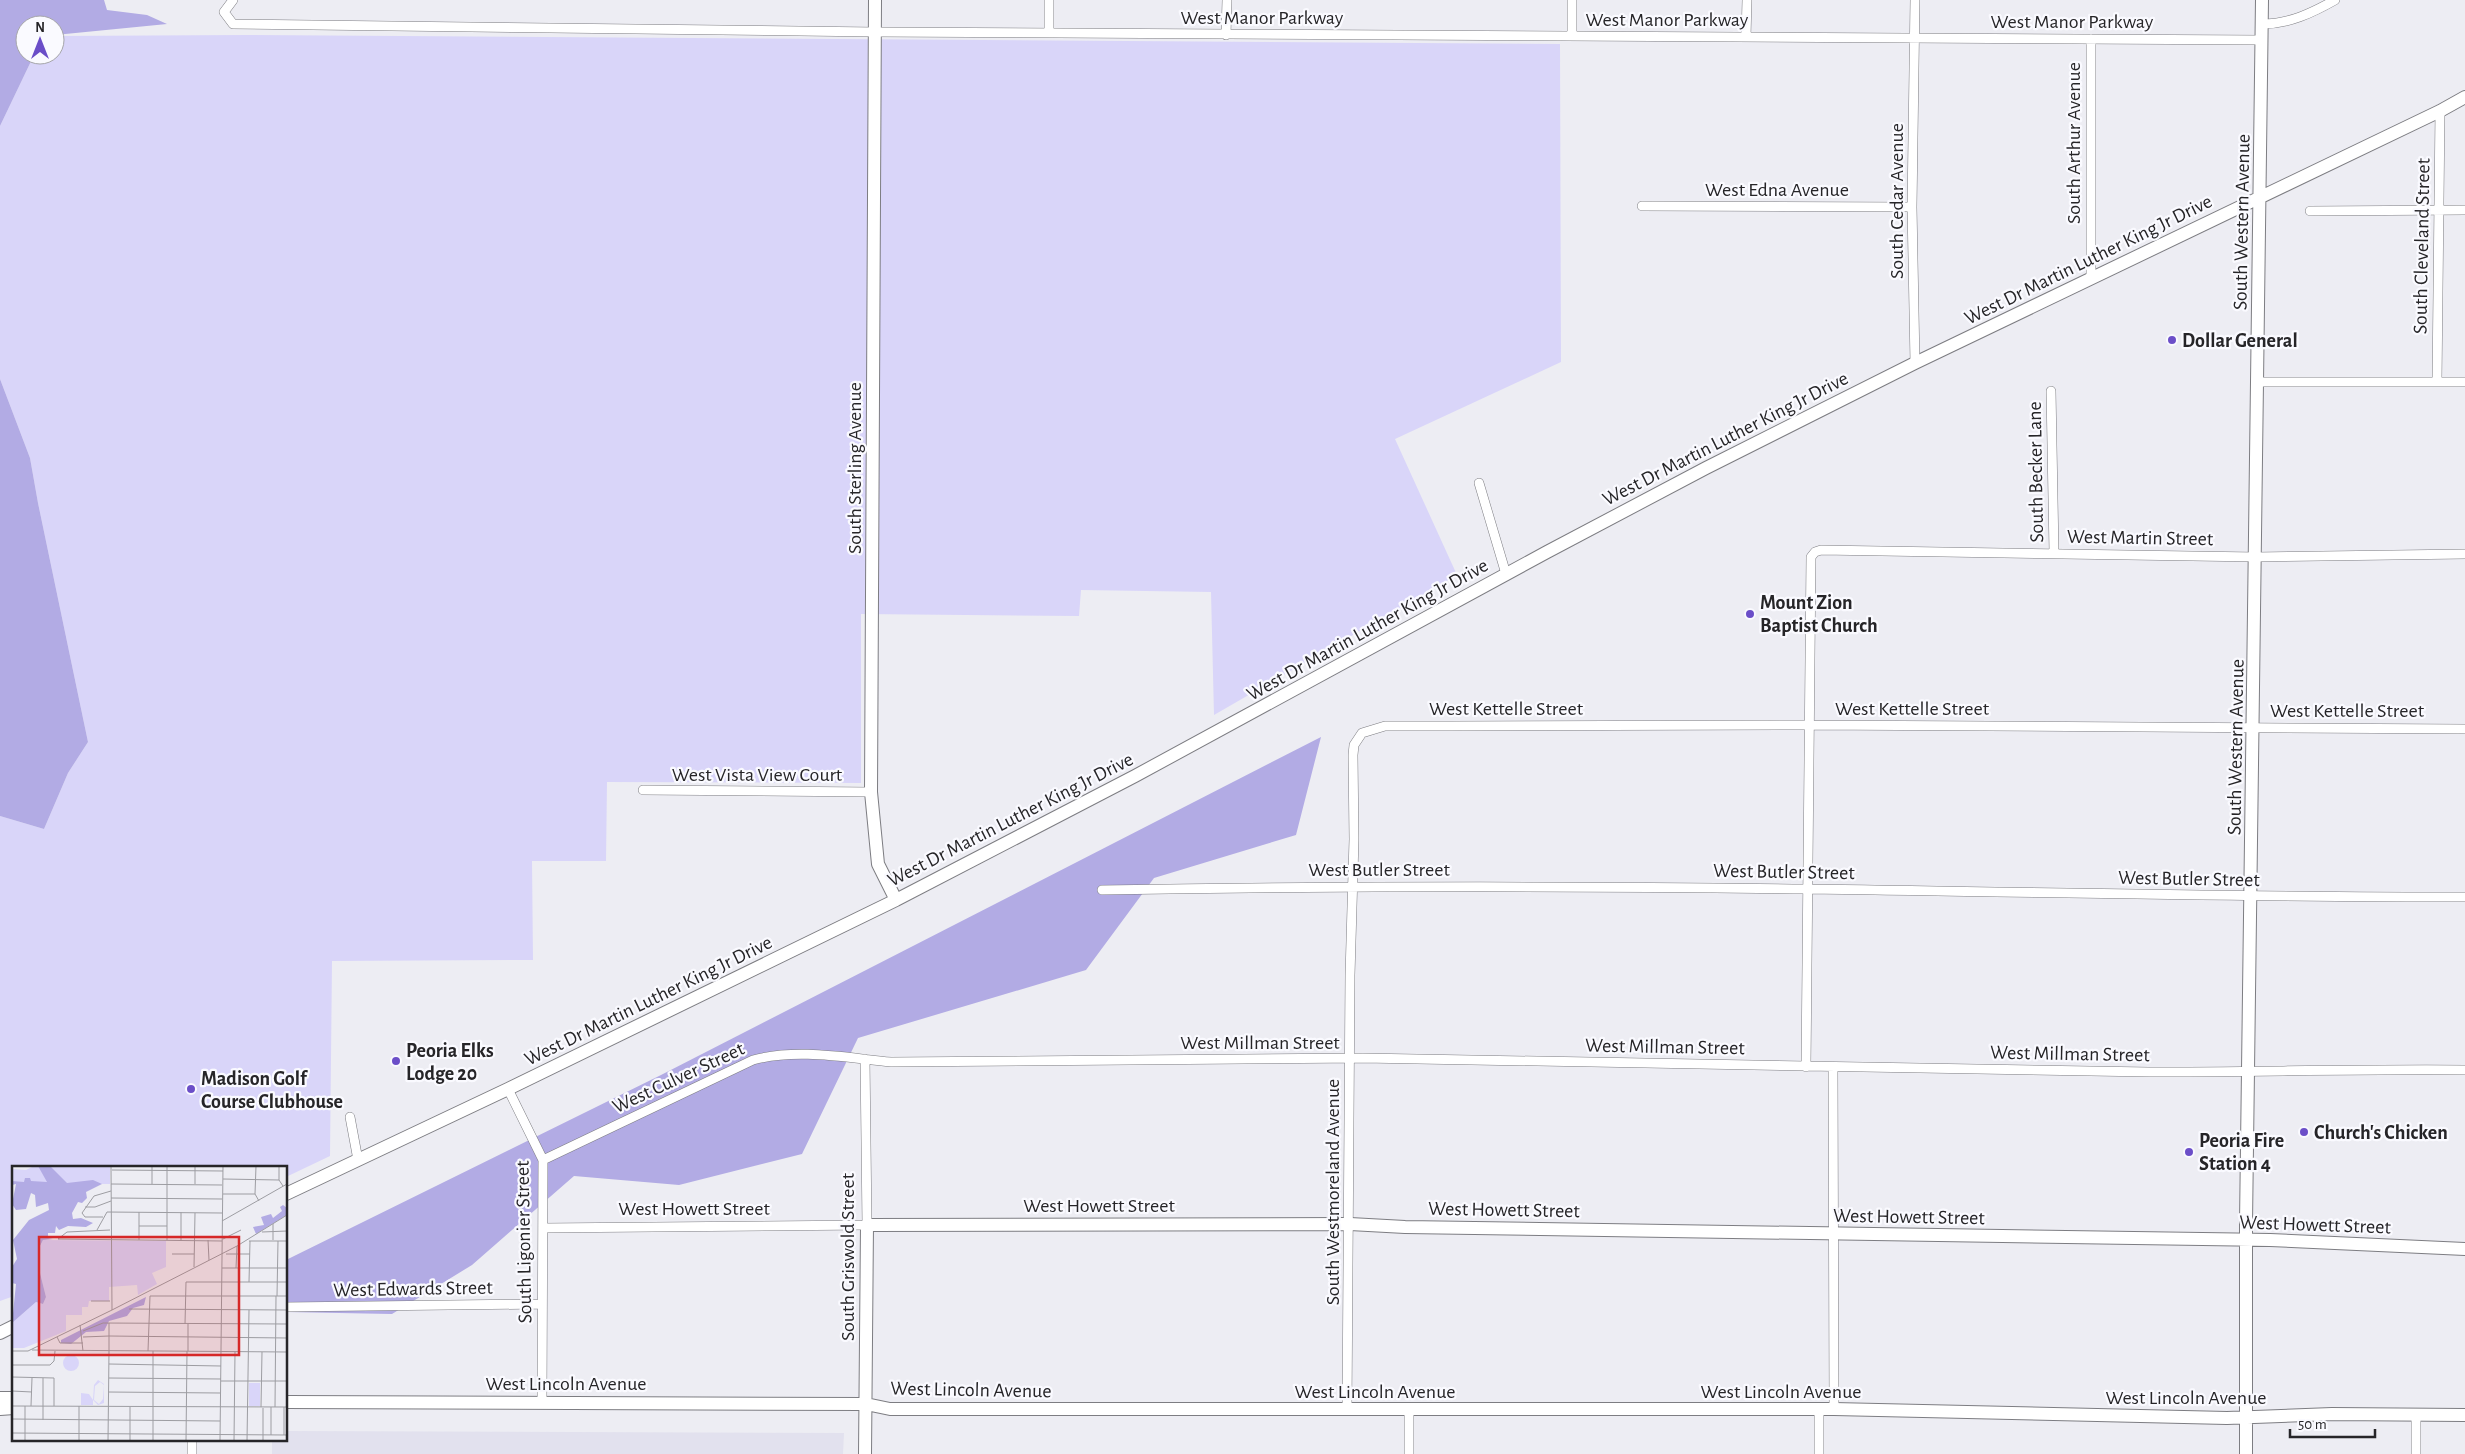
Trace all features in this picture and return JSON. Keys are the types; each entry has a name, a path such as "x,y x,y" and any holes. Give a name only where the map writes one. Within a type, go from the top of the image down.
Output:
{"main road":[{"name":"South Sterling Avenue","path":"875,0 871,792 878,864 896,900"},
{"name":"South Western Avenue","path":"2246,1454 2246,1239 2262,0"},
{"name":"West Dr Martin Luther King Jr Drive","path":"288,1193 508,1090 896,900 1135,776 1689,476 1915,363 2440,111 2465,97"},
{"name":"West Howett Street","path":"866,1225 1350,1224 1415,1227 2246,1239 2465,1249"},
{"name":"South Griswold Street","path":"865,1454 866,1225"},
{"path":"0,1333 12,1327"},
{"name":"West Lincoln Avenue","path":"288,1402 866,1404 890,1409 1834,1409 2247,1418 2332,1414 2465,1415"}],"street":[{"name":"West Manor Parkway","path":"233,0 224,12 233,24 1226,35 2262,40"},
{"path":"1049,0 1049,32"},
{"path":"1226,35 1227,0"},
{"path":"1572,0 1572,36"},
{"path":"1746,0 1746,37"},
{"name":"South Cedar Avenue","path":"1915,0 1912,207 1915,363"},
{"path":"2262,24 2275,24 2296,19 2335,0"},
{"name":"South Arthur Avenue","path":"2091,39 2091,278"},
{"name":"South Cleveland Street","path":"2437,382 2440,111"},
{"name":"West Edna Avenue","path":"1642,206 1912,207"},
{"path":"2310,211 2465,210"},
{"path":"2257,382 2465,382"},
{"name":"South Becker Lane","path":"2051,390 2054,552"},
{"path":"1479,483 1506,574"},
{"name":"West Martin Street","path":"1810,724 1811,557 1815,552 1821,550 2054,552 2256,557 2465,554"},
{"path":"1806,1067 1806,889 1810,724"},
{"name":"West Kettelle Street","path":"1360,735 1373,728 1385,726 1810,724 2465,729"},
{"name":"South Westmoreland Avenue","path":"1347,1410 1350,1058 1354,886 1353,755 1354,745 1360,735"},
{"name":"West Vista View Court","path":"643,790 871,792"},
{"name":"West Butler Street","path":"1102,890 1354,886 1806,889 2250,897 2465,897"},
{"name":"West Culver Street","path":"544,1160 754,1060 781,1056 865,1060"},
{"name":"West Millman Street","path":"865,1060 901,1062 1350,1058 2249,1073 2340,1069 2465,1070"},
{"name":"South Griswold Street","path":"865,1060 866,1225"},
{"path":"1833,1067 1834,1409"},
{"name":"South Ligonier Street","path":"508,1090 544,1160 541,1304 542,1402"},
{"path":"350,1117 358,1160"},
{"name":"West Howett Street","path":"543,1228 866,1225"},
{"name":"West Edwards Street","path":"288,1307 541,1304"},
{"path":"1819,1454 1820,1409"},
{"path":"1409,1410 1409,1454"},
{"path":"2416,1415 2416,1454"}],"shaded area":[{"path":"0,0 104,0 107,10 147,15 167,24 65,34 65,15 15,15 15,65 29,65 0,126"},
{"path":"245,35 1560,44 1561,362 1395,439 1457,575 1214,715 1211,592 1081,590 1079,616 861,614 861,783 607,782 606,861 532,861 533,960 332,961 330,1156 288,1176 288,1166 12,1166 12,1297 0,1301 0,816 44,829 68,773 88,742 30,458 0,379 0,126 29,65 65,65 65,36"},
{"path":"0,379 30,458 88,742 68,773 44,829 0,816"},
{"path":"1321,737 1296,835 1154,878 1086,970 858,1038 802,1154 679,1185 574,1176 472,1265 392,1314 288,1312 288,1259 661,1075"},
{"path":"288,1431 844,1433 843,1454 272,1454 272,1442 288,1442"}],"place":[{"name":"Dollar General","path":"2172,340"},
{"name":"Mount Zion Baptist Church","path":"1750,614"},
{"name":"Peoria Elks Lodge 20","path":"396,1061"},
{"name":"Madison Golf Course Clubhouse","path":"191,1089"},
{"name":"Church's Chicken","path":"2304,1132"},
{"name":"Peoria Fire Station 4","path":"2189,1152"}]}
